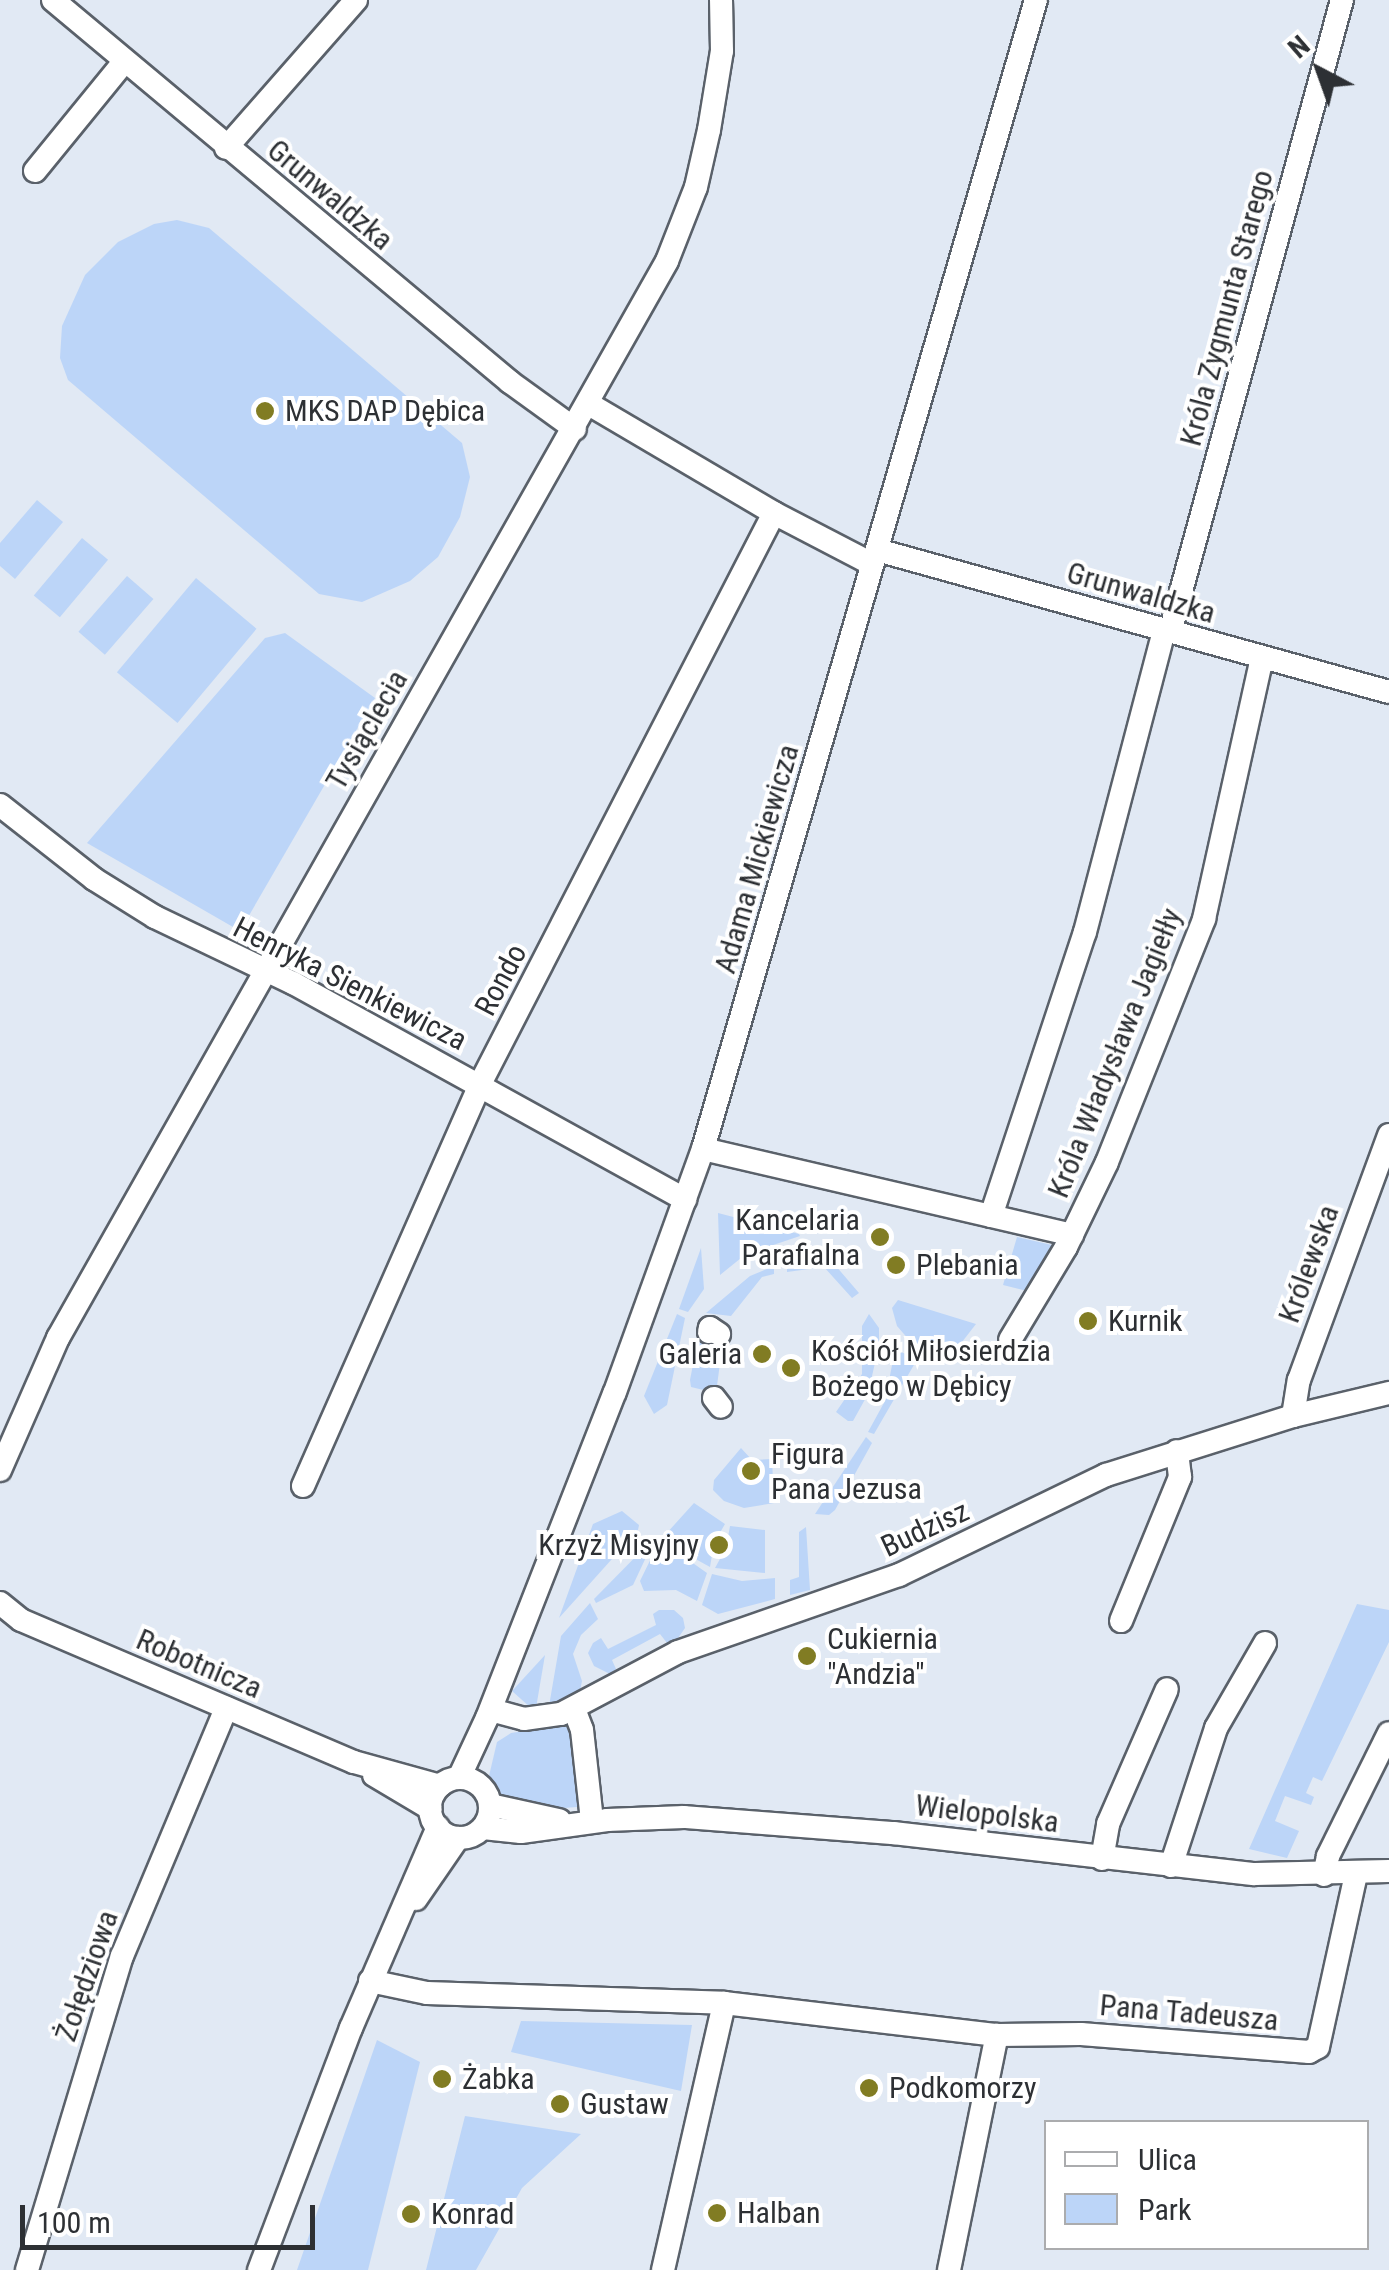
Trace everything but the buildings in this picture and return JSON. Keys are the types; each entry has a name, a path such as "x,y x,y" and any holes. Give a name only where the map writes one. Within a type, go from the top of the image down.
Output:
{"street":[{"name":"Grunwaldzka","path":"53,0 510,382 575,429"},
{"path":"226,148 356,0"},
{"name":"Tysiąclecia","path":"0,1470 58,1338 668,261 696,187 722,51 721,0"},
{"name":"Adama Mickiewicza","path":"442,1825 489,1714 703,1149 1036,0"},
{"name":"Króla Zygmunta Starego","path":"1113,829 1342,0"},
{"path":"34,170 124,62"},
{"name":"Grunwaldzka","path":"589,404 774,513 875,557 1389,692"},
{"name":"Rondo","path":"304,1486 480,1084 774,513"},
{"name":"Króla Władysława Jagiełły","path":"1010,1340 1072,1235 1138,1092 1204,919 1262,658"},
{"name":"Henryka Sienkiewicza","path":"0,804 94,880 154,917 293,983 686,1199"},
{"name":"Króla Władysława Jagiełły","path":"1002,1224 1113,829"},
{"name":"Królewska","path":"1293,1416 1299,1380 1389,1135"},
{"name":"Króla Władysława Jagiełły","path":"703,1149 1002,1224 1072,1235"},
{"name":"Budzisz","path":"489,1714 540,1719 574,1709 678,1652 899,1575 1091,1482 1293,1416 1389,1393"},
{"path":"1121,1621 1180,1477 1177,1451"},
{"name":"Robotnicza","path":"0,1604 10,1619 354,1762 458,1782"},
{"path":"1171,1866 1216,1728 1266,1644"},
{"path":"1102,1859 1108,1824 1168,1689"},
{"name":"Żołędziowa","path":"27,2270 124,1950 226,1708"},
{"path":"574,1709 582,1730 585,1822"},
{"path":"1324,1875 1328,1856 1389,1733"},
{"name":"Robotnicza","path":"354,1762 442,1825"},
{"path":"260,2270 370,1981 442,1825 483,1828 490,1805 458,1782"},
{"name":"Wielopolska","path":"490,1805 585,1822"},
{"name":"Wielopolska","path":"483,1828 520,1832 585,1822 703,1818 893,1833 1171,1866 1324,1875 1389,1871"},
{"name":"Pana Tadeusza","path":"370,1981 427,1993 724,2003 997,2036 1081,2034 1309,2052 1318,2046 1356,1874"},
{"path":"663,2270 724,2003"},
{"path":"949,2270 997,2036"}],"green space":[{"name":"MKS DAP Dębica","path":"177,220 209,228 462,443 470,477 460,517 438,557 410,581 362,602 319,594 68,380 60,358 62,326 85,275 118,242 154,224"},
{"path":"37,500 63,522 15,579 0,566 0,543"},
{"path":"82,538 108,560 60,617 34,595"},
{"path":"127,576 153,599 105,655 78,632"},
{"path":"196,578 257,629 177,723 117,672"},
{"path":"285,633 375,698 240,931 87,843 265,638"},
{"path":"718,1213 800,1236 746,1254 720,1275"},
{"path":"1017,1237 1052,1245 1053,1254 1031,1292 1003,1285"},
{"path":"701,1248 704,1289 688,1312 679,1309"},
{"path":"811,1255 835,1265 859,1293 852,1298 824,1267 787,1272 787,1262"},
{"path":"774,1266 774,1274 762,1277 731,1316 706,1313 750,1276"},
{"path":"898,1300 976,1324 955,1351 927,1349 910,1341 897,1326 892,1308"},
{"path":"677,1314 685,1318 667,1405 654,1414 644,1396"},
{"path":"869,1314 879,1328 879,1345 868,1394 853,1421 848,1421 836,1412 862,1374 862,1326"},
{"path":"701,1323 725,1326 716,1393 691,1387"},
{"path":"901,1352 913,1357 915,1363 874,1434 868,1432 885,1401 894,1355"},
{"path":"866,1437 872,1443 835,1510 829,1515 815,1514"},
{"path":"741,1448 752,1460 772,1459 774,1503 744,1508 724,1501 713,1490 714,1480"},
{"path":"694,1503 725,1524 714,1543 710,1567 681,1551 665,1535"},
{"path":"622,1511 639,1525 638,1530 559,1618 593,1524"},
{"path":"730,1526 765,1530 765,1573 715,1568 726,1548"},
{"path":"806,1527 810,1590 790,1595 790,1580 799,1577 799,1532"},
{"path":"656,1536 633,1585 596,1603 594,1599"},
{"path":"660,1540 707,1573 697,1601 676,1590 644,1591 640,1581"},
{"path":"712,1574 742,1581 775,1578 775,1599 718,1614 702,1605"},
{"path":"590,1603 598,1619 581,1635 573,1654 582,1681 580,1691 549,1706 561,1636"},
{"path":"1357,1604 1389,1610 1389,1642 1322,1781 1313,1777 1306,1793 1314,1797 1311,1805 1285,1796 1275,1821 1299,1831 1287,1858 1249,1849"},
{"path":"674,1610 683,1618 685,1628 676,1641 667,1643 660,1634 612,1660 616,1669 610,1674 594,1666 588,1653 593,1643 601,1638 608,1649 656,1625 653,1614"},
{"path":"545,1655 536,1708 531,1708 512,1691"},
{"path":"561,1725 571,1728 581,1800 577,1807 535,1810 503,1800 489,1776 497,1742 511,1733"},
{"path":"521,2021 692,2025 681,2091 511,2052"},
{"path":"377,2040 420,2062 368,2270 297,2270"},
{"path":"465,2116 581,2134 522,2188 476,2270 426,2270"}],"place":[{"name":"MKS DAP Dębica","path":"265,411"},
{"name":"Kancelaria Parafialna","path":"880,1237"},
{"name":"Plebania","path":"896,1265"},
{"name":"Kurnik","path":"1088,1321"},
{"name":"Galeria","path":"762,1354"},
{"name":"Kościół Miłosierdzia Bożego w Dębicy","path":"791,1368"},
{"name":"Figura Pana Jezusa","path":"751,1471"},
{"name":"Krzyż Misyjny","path":"719,1545"},
{"name":"Cukiernia \"Andzia\"","path":"807,1656"},
{"name":"Żabka","path":"442,2079"},
{"name":"Podkomorzy","path":"869,2088"},
{"name":"Gustaw","path":"560,2104"},
{"name":"Halban","path":"717,2213"},
{"name":"Konrad","path":"411,2214"}]}
